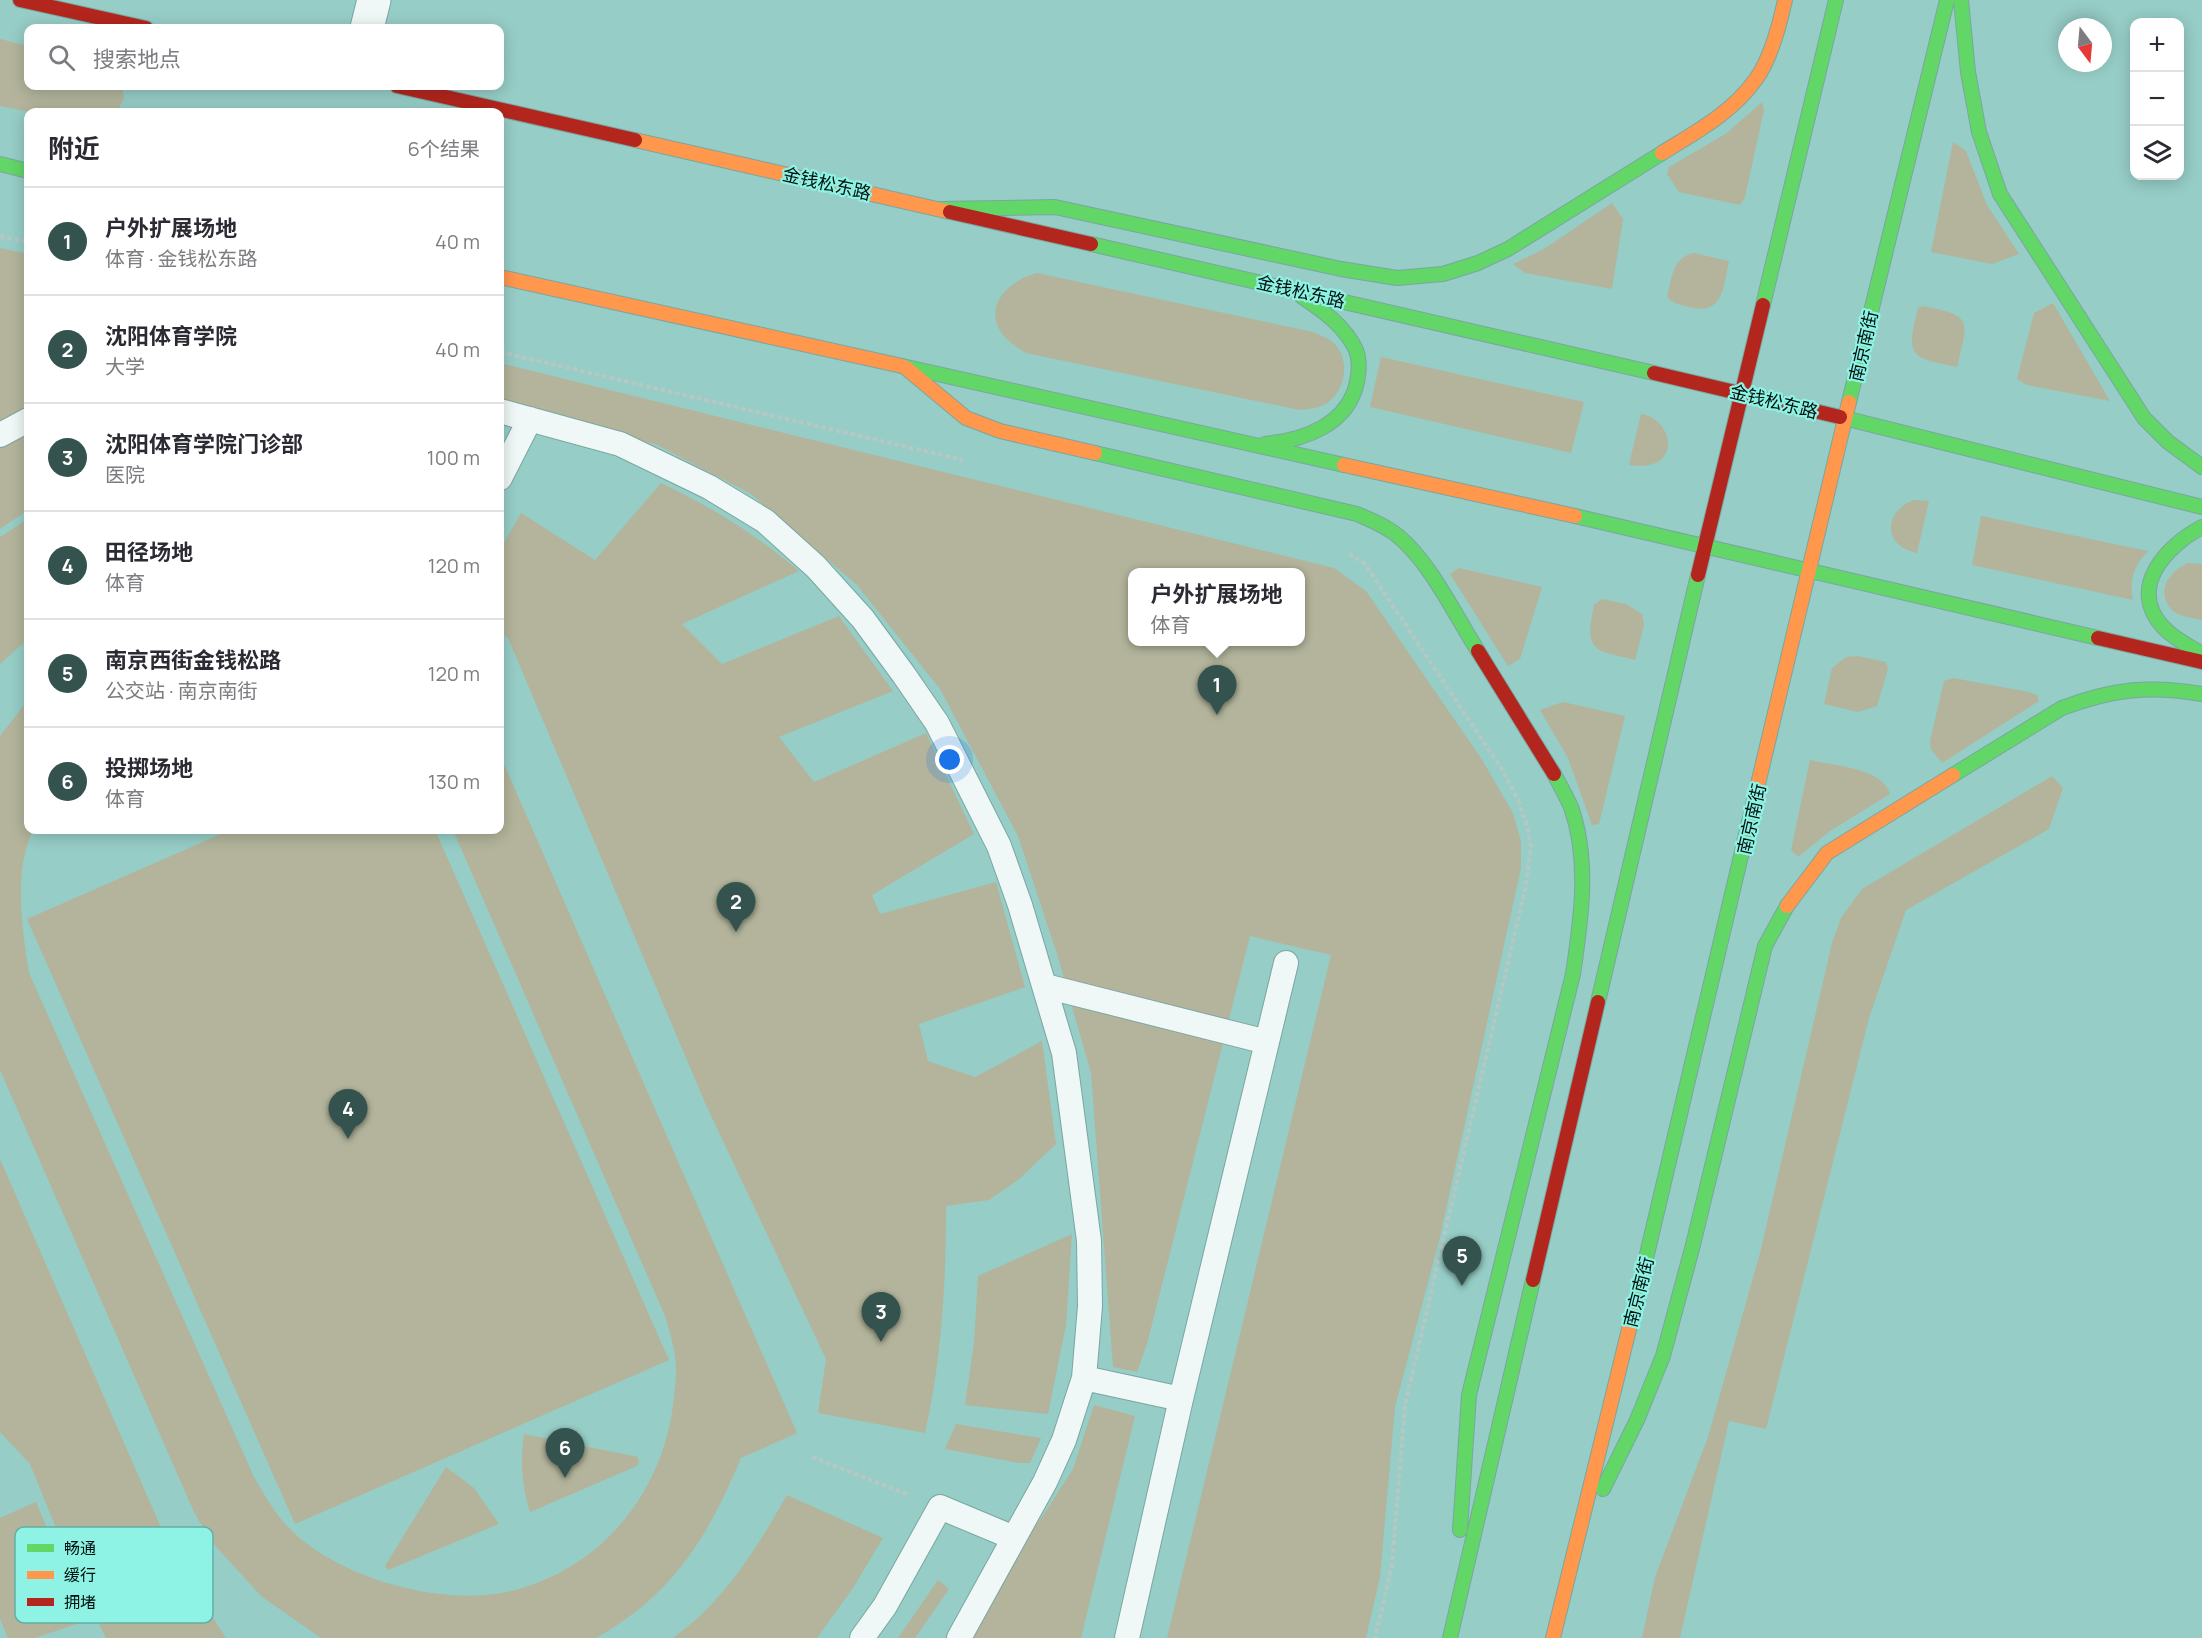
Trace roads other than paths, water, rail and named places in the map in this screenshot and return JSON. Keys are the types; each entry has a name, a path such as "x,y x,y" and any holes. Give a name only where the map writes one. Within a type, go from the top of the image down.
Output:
{"main road":[{"path":"20,0 128,24"},
{"path":"938,209 1055,207 1341,269 1397,278 1443,274 1479,263 1508,249 1720,117 1757,78 1780,22 1785,0"},
{"path":"1450,1638 1705,546 1836,0"},
{"name":"南京南街","path":"1553,1638 1684,1107 1807,572 1947,0"},
{"path":"1961,0 1968,72 1979,132 2000,194 2144,418 2168,442 2202,467"},
{"name":"金钱松东路","path":"415,90 494,108"},
{"name":"金钱松东路","path":"504,110 1743,393 2202,507"},
{"path":"0,164 24,170"},
{"path":"504,278 1705,546 1807,572 2202,662"},
{"path":"1248,445 1280,443 1322,428 1351,402 1358,388 1357,353 1347,335 1325,314 1292,290"},
{"path":"906,368 966,418 1000,431 1356,514 1388,526 1412,547 1552,769 1571,808 1582,863 1581,916 1573,974 1469,1395 1461,1493 1459,1600"},
{"path":"2202,527 2175,542 2153,570 2147,590 2149,607 2158,621 2171,634 2202,654"},
{"path":"1575,1545 1637,1420 1663,1356 1693,1245 1765,946 1786,903 1807,873 1827,853 2062,708 2097,694 2129,687 2163,686 2202,694"}],"street":[{"path":"368,24 375,0"}],"lane":[{"path":"504,412 620,444 709,487 765,521 816,567 877,638 937,723 973,790 999,846 1045,986 1064,1053 1089,1241 1091,1295 1084,1378 1065,1440 958,1638"},
{"path":"504,470 530,419"},
{"path":"0,435 24,422"},
{"path":"1127,1638 1181,1399 1286,963"},
{"path":"1045,986 1267,1042"},
{"path":"1084,1378 1181,1399"},
{"path":"862,1638 885,1606 940,1508 1014,1538"}],"place":[{"name":"户外扩展场地","path":"1217,715"},
{"name":"沈阳体育学院","path":"736,932"},
{"name":"田径场地","path":"348,1139"},
{"name":"南京西街金钱松路","path":"1462,1286"},
{"name":"沈阳体育学院门诊部","path":"881,1342"},
{"name":"投掷场地","path":"565,1478"}]}
